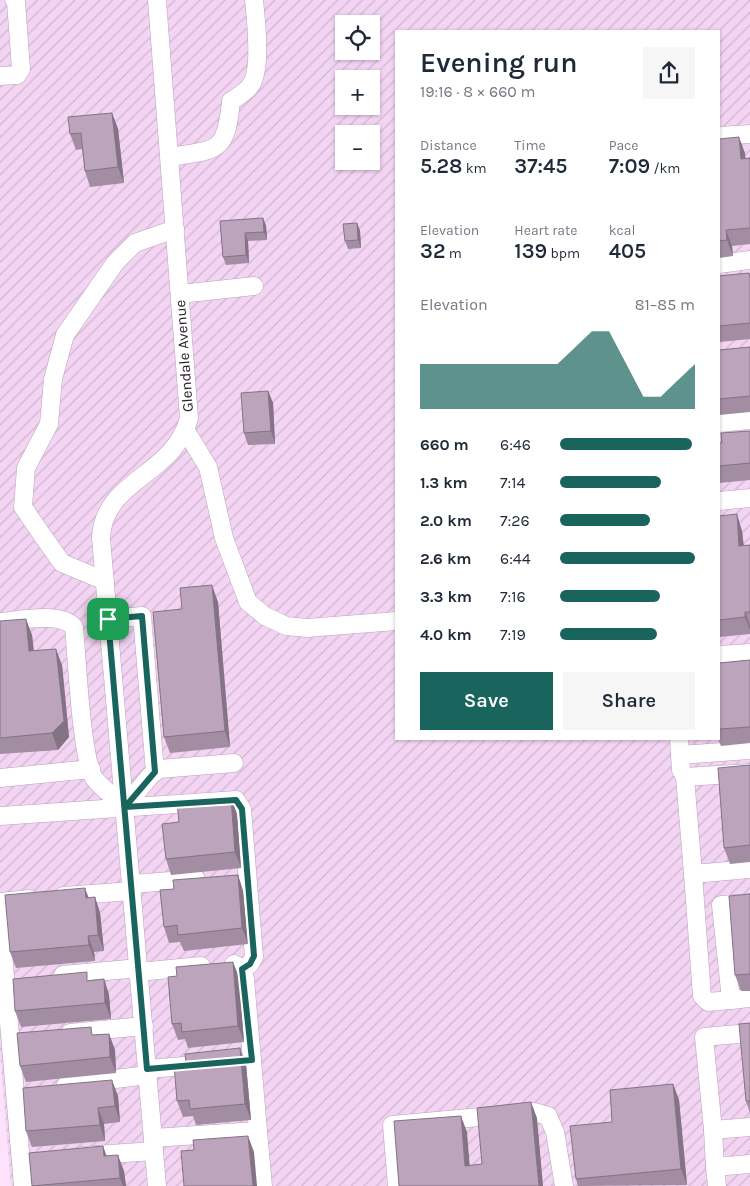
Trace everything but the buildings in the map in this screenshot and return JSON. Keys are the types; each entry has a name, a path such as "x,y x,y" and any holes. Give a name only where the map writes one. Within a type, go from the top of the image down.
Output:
{"street":[{"path":"0,76 17,75 21,69 16,2 14,0"},
{"name":"Glendale Avenue","path":"157,0 189,418 181,441 168,456 120,495 108,509 101,532 157,1186"},
{"path":"170,156 214,150 224,141 232,101 250,86 254,78 258,41 254,0"},
{"path":"720,136 750,134"},
{"path":"105,581 62,563 42,535 23,507 26,468 49,424 53,379 65,335 115,263 135,243 175,229"},
{"path":"720,264 750,260"},
{"path":"180,294 254,286"},
{"path":"720,423 750,420"},
{"path":"186,431 208,467 224,538 248,602 265,616 286,626 307,628 395,621"},
{"path":"720,501 750,498"},
{"path":"108,619 142,616 155,772"},
{"path":"0,622 57,618 68,620 74,627 86,744 91,769 94,778 125,807"},
{"path":"720,655 750,653"},
{"path":"720,669 750,668"},
{"path":"750,750 679,747 681,770 685,776 702,996 708,1002 750,998"},
{"path":"125,807 159,769 234,762"},
{"path":"0,778 91,769"},
{"path":"685,776 750,773"},
{"path":"0,816 236,800 242,809 254,956 250,964 242,969"},
{"path":"693,874 750,869"},
{"path":"228,876 247,875"},
{"path":"0,902 210,878"},
{"path":"696,907 750,903"},
{"path":"721,905 731,1000"},
{"path":"0,918 23,1186"},
{"path":"44,977 235,964 242,969 263,1186"},
{"path":"6,980 25,978"},
{"path":"58,1035 144,1026"},
{"path":"717,1186 704,1037 750,1033"},
{"path":"10,1040 29,1038"},
{"path":"52,1086 148,1072 252,1060"},
{"path":"15,1089 33,1087"},
{"path":"397,1186 392,1124 534,1112 548,1116 555,1132 564,1186"},
{"path":"713,1130 750,1127"},
{"path":"68,1157 258,1131"},
{"path":"21,1160 40,1158"},
{"path":"715,1167 750,1164"}],"shaded area":[{"path":"0,0 750,0 750,1186 11,1186 0,1054"}],"route":[{"path":"142,616 151,714 155,772 125,807 236,800 242,809 254,956 250,964 242,969 245,979 252,1060 147,1069 108,619 142,616"}]}
